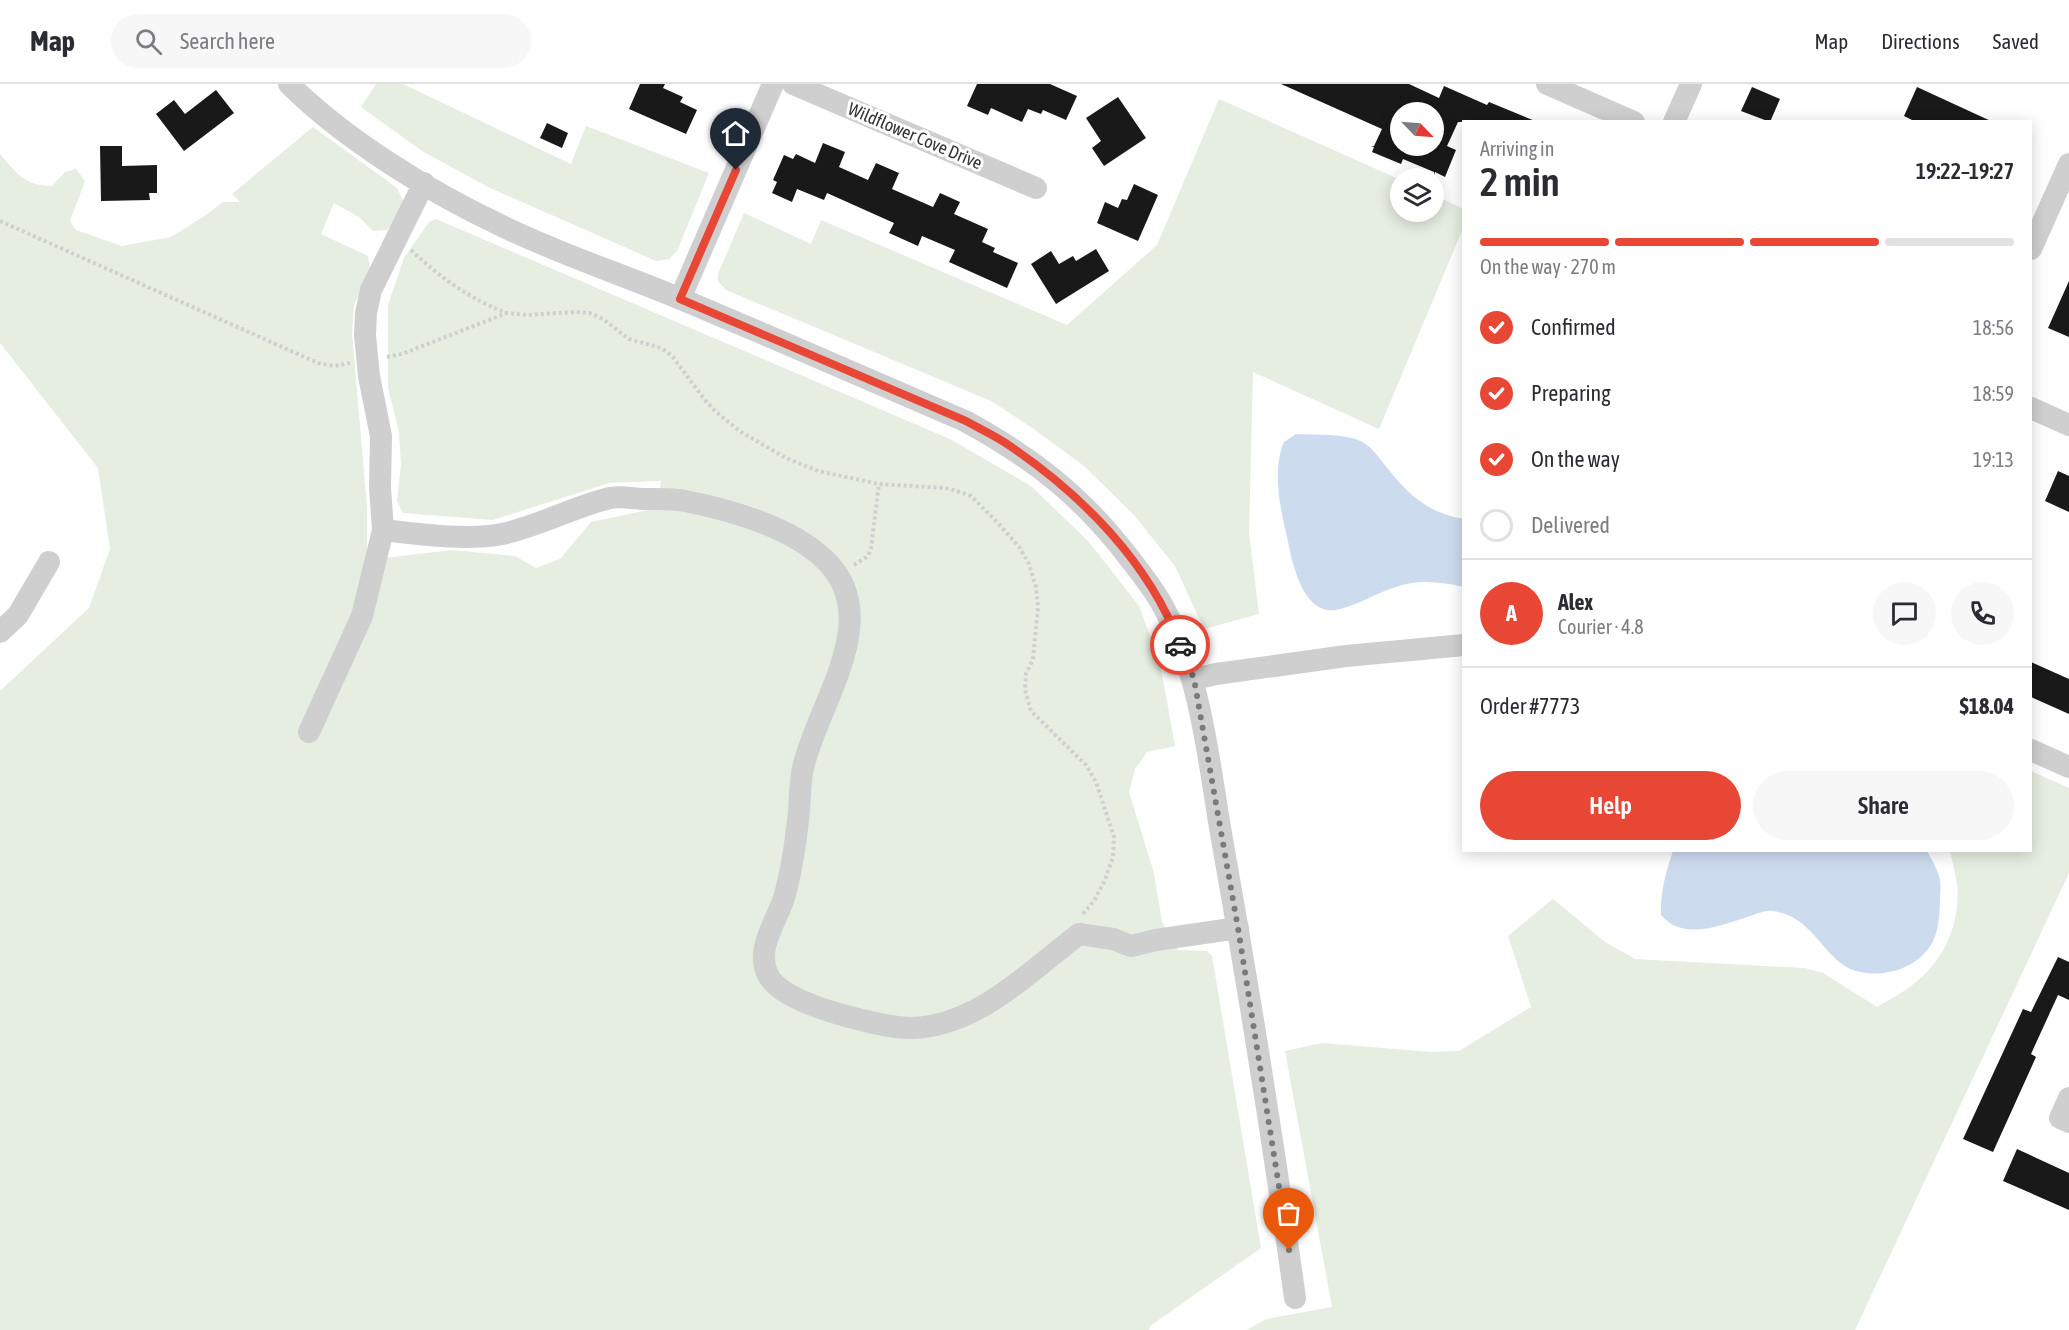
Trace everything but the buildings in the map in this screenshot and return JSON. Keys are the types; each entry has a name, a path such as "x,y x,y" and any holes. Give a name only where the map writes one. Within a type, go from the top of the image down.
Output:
{"street":[{"path":"289,84 322,114 368,148 424,183 501,226 680,299 966,421 1007,444 1046,472 1093,514 1112,535 1149,583 1166,611 1194,679 1238,928 1295,1298"},
{"path":"680,299 773,84"},
{"name":"Wildflower Cove Drive","path":"793,84 1036,188"},
{"path":"1547,84 1629,120"},
{"path":"1675,120 1691,84"},
{"path":"2034,235 2069,164"},
{"path":"309,732 362,616 383,530 380,488 381,436 364,335 366,313 371,290 424,183"},
{"path":"2032,408 2069,425"},
{"path":"383,530 450,536 501,534 612,497 682,500 770,525 803,542 823,557 840,575 851,612 848,639 839,674 814,732 803,770 792,866 784,898 763,951 764,965 769,978 778,989 825,1011 864,1021 909,1028 922,1027 946,1022 974,1012 1078,934 1113,939 1131,946 1238,928"},
{"path":"0,632 18,615 48,562"},
{"path":"1194,679 1346,656 1462,645"},
{"path":"2032,750 2069,767"},
{"path":"2069,1098 2060,1118 2069,1122"}],"path":[{"path":"0,221 318,363 334,366 402,354 507,313"},
{"path":"397,236 451,285 477,301 507,313 528,315 590,313 603,319 629,339 661,348 672,356 705,400 741,432 786,458 818,471 879,484 945,488 971,496 998,523 1020,548 1029,564 1036,587 1038,607 1033,659 1026,674 1025,690 1029,706 1031,711 1086,765 1096,782 1114,837 1113,857 1105,880 1094,901 1082,914 1078,934"},
{"path":"840,575 868,556 879,484"}],"shaded area":[{"path":"376,84 403,84 571,164 586,126 709,173 677,251 669,259 656,261 488,187 422,151 361,107"},
{"path":"1219,99 1390,175 1390,222 1444,222 1444,200 1462,208 1462,231 1379,429 1253,372 1249,533 1259,614 1204,629 1175,566 1133,514 1084,466 1034,429 991,401 726,290 718,281 718,274 744,213 811,244 821,220 1067,325 1157,245"},
{"path":"313,127 397,188 404,202 401,215 387,230 373,231 359,217 334,203 321,234 368,256 370,271 354,305 352,333 367,507 367,560 452,550 515,556 536,568 560,559 591,522 657,508 661,481 609,483 493,520 403,513 397,501 401,465 399,431 388,388 388,305 404,258 429,222 436,219 952,440 1031,486 1089,542 1139,606 1160,663 1175,746 1147,752 1135,769 1129,792 1154,873 1162,922 1178,950 1207,951 1212,956 1261,1248 1150,1326 1149,1330 0,1330 0,691 89,608 110,549 98,468 0,343 0,154 22,177 42,185 52,186 65,172 76,169 85,181 70,221 76,230 122,246 171,237 223,202 240,202 232,194"},
{"path":"2032,771 2069,788 2069,873 1855,1330 1247,1330 1266,1319 1332,1307 1285,1051 1322,1043 1431,1052 1459,1051 1531,1007 1508,936 1553,899 1605,942 1635,959 1805,968 1823,973 1877,1007 1907,989 1927,973 1936,962 1954,925 1958,897 1950,852 2032,852"}],"water":[{"path":"1296,434 1341,436 1358,440 1374,452 1413,496 1441,513 1462,519 1462,587 1438,583 1412,583 1336,610 1324,609 1315,604 1307,595 1296,572 1284,525 1278,489 1278,465 1284,442"},
{"path":"1673,852 1928,852 1940,882 1936,935 1920,957 1901,969 1878,973 1856,971 1835,958 1808,929 1786,914 1764,912 1715,927 1692,930 1670,923 1661,915 1666,874"}],"way so far":[{"path":"1180,645 1194,679 1238,928 1289,1250"}],"route":[{"path":"736,170 680,299 966,421 1007,444 1046,472 1086,507 1112,535 1149,583 1166,611 1180,645"}]}
